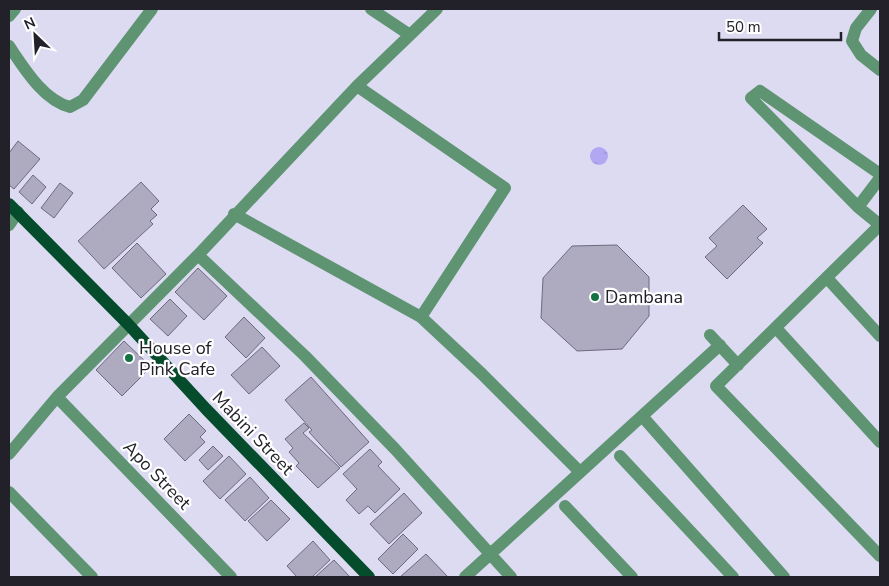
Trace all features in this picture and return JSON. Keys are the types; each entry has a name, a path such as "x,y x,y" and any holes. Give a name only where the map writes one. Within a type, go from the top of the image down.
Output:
{"main road":[{"name":"Mabini Street","path":"14,208 128,324 206,409 369,577"}],"street":[{"path":"9,16 14,9"},
{"path":"9,46 30,78 60,104 70,107 83,100 152,9"},
{"path":"372,9 410,35"},
{"path":"9,454 57,397 198,255 234,214 357,86 438,9"},
{"path":"871,9 856,28 852,41 861,55 880,70"},
{"path":"357,86 506,188 421,317"},
{"path":"858,207 880,176 760,91 751,98 858,207 880,225 716,386 880,556"},
{"path":"9,225 14,208"},
{"path":"234,214 421,317 482,374 580,472"},
{"path":"198,255 305,356 395,449 511,577"},
{"path":"827,278 880,336"},
{"path":"776,328 880,442"},
{"path":"710,335 738,365"},
{"path":"465,577 720,345"},
{"name":"Apo Street","path":"57,397 231,577"},
{"path":"642,416 784,577"},
{"path":"620,456 733,577"},
{"path":"9,492 92,577"},
{"path":"565,506 632,577"}],"water":[{"path":"599,147 605,150 608,156 605,162 599,165 593,162 590,156 593,150"}],"building":[{"path":"18,141 40,159 14,189 9,185 9,153"},
{"path":"33,175 46,187 32,204 19,192"},
{"path":"141,182 159,201 151,209 157,215 150,221 153,224 104,269 78,241"},
{"path":"60,183 73,193 54,218 41,208"},
{"path":"743,205 767,229 757,238 763,243 727,279 705,257 717,246 709,238"},
{"path":"137,243 166,274 141,298 112,268"},
{"name":"Dambana","path":"617,245 649,277 649,316 622,349 577,351 541,318 543,278 572,246"},
{"path":"198,268 227,296 204,320 175,292"},
{"path":"170,299 187,316 168,336 150,319"},
{"path":"244,317 265,338 246,358 225,337"},
{"path":"124,341 151,367 122,396 96,370"},
{"path":"262,347 280,366 249,394 231,375"},
{"path":"311,377 369,442 341,467 309,432 312,430 285,400"},
{"path":"189,414 206,431 200,437 205,442 185,461 164,439"},
{"path":"304,423 309,428 303,433 340,468 318,488 296,466 299,463 289,452 293,448 285,439"},
{"path":"213,446 223,456 208,470 199,460"},
{"path":"370,449 382,462 378,466 400,489 375,513 368,506 359,514 346,500 357,489 343,474"},
{"path":"229,456 246,474 220,499 203,481"},
{"path":"250,477 269,498 245,521 225,500"},
{"path":"404,493 422,513 389,544 370,524"},
{"path":"271,500 290,519 267,541 248,521"},
{"path":"403,534 418,549 393,574 378,559"},
{"path":"313,541 330,560 312,577 297,577 287,566"},
{"path":"426,554 448,577 400,577"},
{"path":"334,560 350,577 315,577"}],"place":[{"name":"Dambana","path":"595,297"},
{"name":"House of Pink Cafe","path":"129,358"}]}
